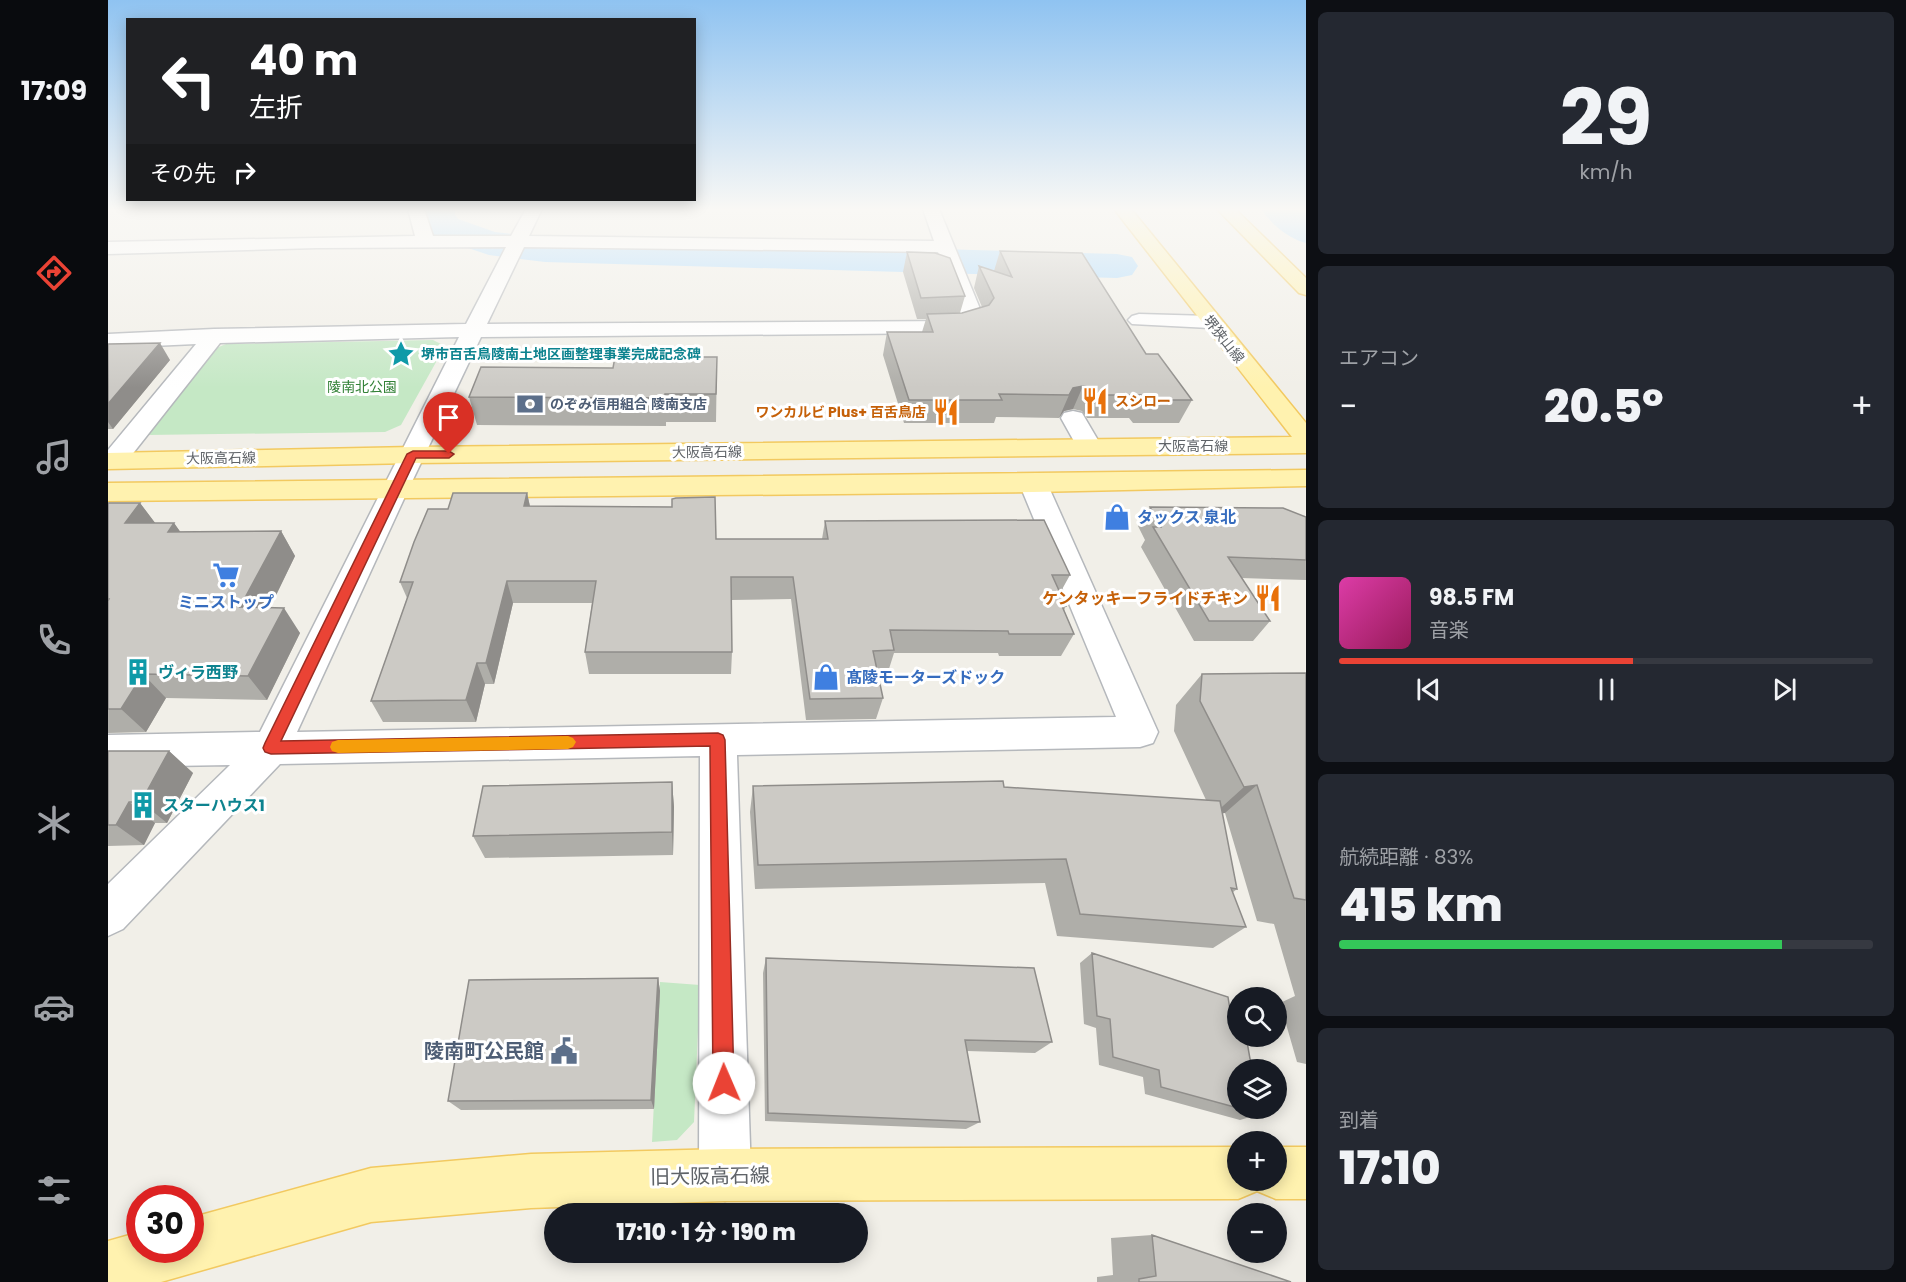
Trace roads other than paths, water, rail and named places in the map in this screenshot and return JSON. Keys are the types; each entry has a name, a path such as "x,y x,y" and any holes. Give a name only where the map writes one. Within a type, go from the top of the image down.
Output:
{"main road":[{"name":"堺狭山線","path":"1169,269 1306,439"},
{"path":"1286,269 1306,289"},
{"name":"大阪高石線","path":"111,460 413,454 1306,445"},
{"name":"大阪高石線","path":"108,492 1034,483 1306,478"},
{"name":"旧大阪高石線","path":"204,1242 371,1196 531,1181 725,1175 1227,1173"},
{"path":"1287,1173 1306,1173"},
{"path":"118,1272 142,1263"}],"street":[{"path":"108,914 271,748 394,490 505,269"},
{"path":"108,341 214,336 956,327 974,321 954,269"},
{"path":"1139,320 1210,322"},
{"path":"111,460 214,336"},
{"path":"1073,418 1089,447"},
{"path":"108,751 1140,732 1034,483"},
{"path":"718,740 725,1175"}],"place":[{"name":"堺市百舌鳥陵南土地区画整理事業完成記念碑","path":"401,354"},
{"name":"スシロー","path":"1095,401"},
{"name":"のぞみ信用組合 陵南支店","path":"530,404"},
{"name":"ワンカルビ Plus+ 百舌鳥店","path":"946,412"},
{"name":"タックス 泉北","path":"1117,517"},
{"name":"ミニストップ","path":"226,575"},
{"name":"ケンタッキーフライドチキン","path":"1268,598"},
{"name":"ヴィラ西野","path":"138,672"},
{"name":"髙陵モーターズドック","path":"826,677"},
{"name":"スターハウス1","path":"143,805"},
{"name":"陵南町公民館","path":"564,1051"}],"park label":[{"name":"陵南北公園","path":"362,387"}]}
